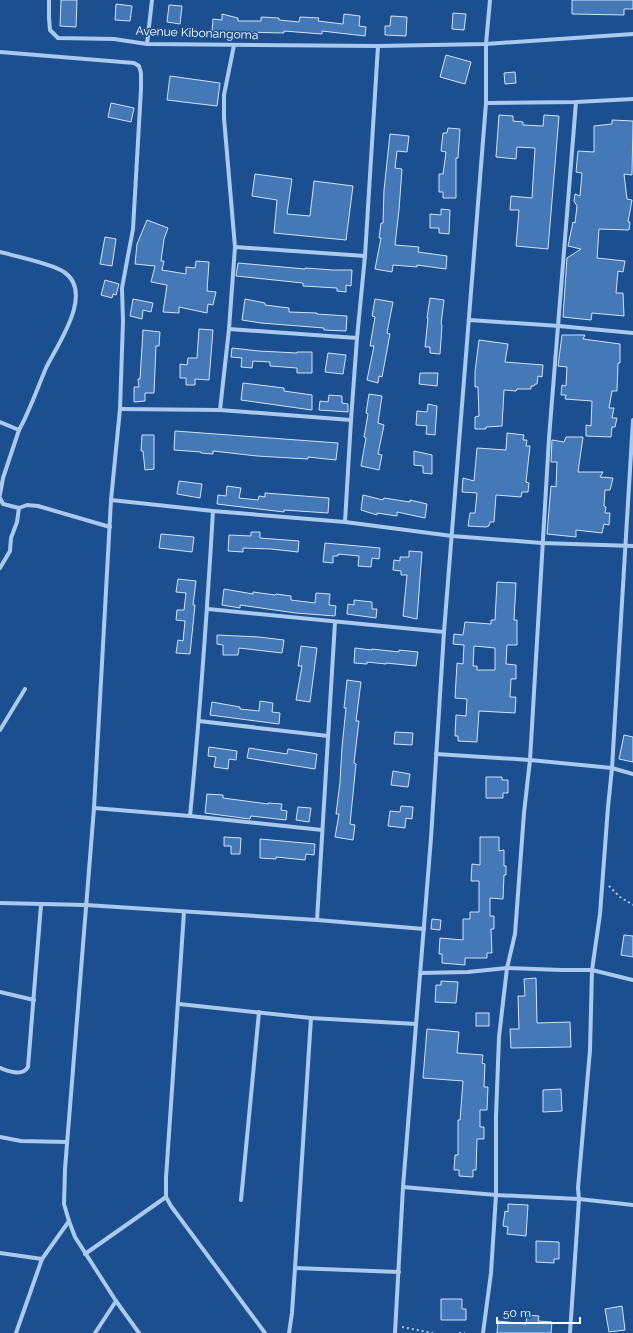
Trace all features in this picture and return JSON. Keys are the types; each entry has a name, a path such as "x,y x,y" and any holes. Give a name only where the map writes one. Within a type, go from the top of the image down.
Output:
{"street":[{"name":"Avenue Kibonangoma","path":"49,0 48,18 50,30 58,38 114,39 146,44 378,46 486,44 633,34"},
{"path":"146,44 152,0"},
{"path":"395,1333 403,1187 421,973 444,632 486,103 486,44 490,0"},
{"path":"220,410 229,329 235,247 224,118 224,95 234,45"},
{"path":"345,522 357,338 365,256 378,46"},
{"path":"0,52 134,63 139,66 141,73 133,229 122,288 120,409 111,500 94,808 67,1142 64,1204 68,1221 75,1237 116,1301 139,1333"},
{"path":"486,103 576,102 633,99"},
{"path":"483,1333 491,1273 496,1195 496,1116 499,1037 507,968 515,934 524,813 530,760 549,438 576,102"},
{"path":"235,247 365,256"},
{"path":"0,252 50,266 65,272 75,284 76,300 72,318 47,367 19,430 3,478 0,496 3,504 19,508 27,505 38,506 110,527"},
{"path":"469,320 633,333"},
{"path":"229,329 357,338"},
{"path":"120,409 220,410 351,420"},
{"path":"570,1333 579,1199 578,1188 590,1050 592,970 600,914 612,768 633,420"},
{"path":"0,422 19,430"},
{"path":"111,500 213,511 345,522 452,536 542,543 633,546"},
{"path":"0,568 10,551 10,538 17,522 19,508"},
{"path":"190,816 208,609 213,511"},
{"path":"208,609 444,632"},
{"path":"317,920 335,622"},
{"path":"0,730 25,689"},
{"path":"199,721 328,736"},
{"path":"436,754 530,760 612,768 633,774"},
{"path":"94,808 190,816 322,830"},
{"path":"0,903 86,905 317,920 424,929"},
{"path":"0,1068 22,1073 26,1071 28,1067 41,905"},
{"path":"184,912 166,1197 171,1206 265,1333"},
{"path":"421,973 468,972 507,968 592,970 633,980"},
{"path":"0,992 34,1000"},
{"path":"179,1004 311,1018 416,1024"},
{"path":"241,1200 259,1012"},
{"path":"289,1333 292,1313 311,1018"},
{"path":"0,1137 21,1141 67,1142"},
{"path":"403,1187 496,1195 579,1199 633,1205"},
{"path":"85,1254 166,1197"},
{"path":"16,1333 42,1259 68,1221"},
{"path":"0,1253 42,1259"},
{"path":"295,1268 399,1272"},
{"path":"96,1333 116,1301"}],"path":[{"path":"602,880 620,897 633,905"},
{"path":"396,1326 432,1333"},
{"path":"459,1333 465,1333"}],"building":[{"path":"61,0 77,0 76,27 60,26"},
{"path":"572,0 633,0 633,9 624,9 624,15 572,14"},
{"path":"116,4 132,6 130,21 115,20"},
{"path":"169,5 182,6 180,24 167,22"},
{"path":"453,13 466,14 464,30 452,29"},
{"path":"222,14 238,18 238,21 261,21 261,17 279,18 279,20 299,22 300,17 319,18 318,21 343,24 344,14 360,16 359,26 366,27 365,36 322,31 322,34 284,31 284,33 241,32 241,35 212,31 213,19 222,20"},
{"path":"391,16 407,17 406,36 385,35 385,26 390,26"},
{"path":"446,55 471,62 465,84 440,77"},
{"path":"515,72 516,83 505,84 504,73"},
{"path":"170,76 220,83 217,106 167,100"},
{"path":"111,103 134,108 131,122 108,117"},
{"path":"499,115 513,116 513,121 523,122 523,125 543,126 544,115 559,116 548,249 516,246 519,210 510,210 511,196 532,198 535,148 517,147 516,159 496,157"},
{"path":"612,120 633,121 632,175 624,174 627,199 632,200 628,222 630,222 629,230 599,229 597,258 625,261 623,272 618,271 616,293 623,293 624,316 592,313 591,320 563,317 567,258 581,249 568,246 573,222 575,223 577,206 574,201 575,194 580,196 582,173 576,172 578,151 594,152 594,126 612,124"},
{"path":"448,128 460,129 458,158 456,158 456,198 443,198 443,192 439,192 439,174 443,174 446,152 441,151 443,133 447,133"},
{"path":"390,134 409,136 407,152 397,151 395,168 402,169 395,245 419,247 418,252 447,256 446,269 417,265 417,267 393,265 392,272 375,269 381,238 379,238 381,223 383,223 384,190"},
{"path":"255,174 292,179 287,214 310,216 314,181 353,186 346,240 274,233 277,200 252,196"},
{"path":"441,209 450,210 449,234 439,233 439,228 430,228 430,214 441,215"},
{"path":"147,220 168,228 164,239 161,261 164,261 162,270 186,274 186,267 195,268 196,261 209,262 207,291 216,292 213,305 208,304 207,313 179,307 179,313 163,312 167,285 151,282 155,266 135,264 137,244"},
{"path":"105,237 116,239 112,266 100,264"},
{"path":"238,263 305,269 352,270 351,286 346,285 346,292 337,291 337,288 303,286 303,283 236,276"},
{"path":"105,280 119,284 116,295 113,294 112,298 101,295"},
{"path":"430,298 444,300 441,324 440,354 430,353 430,347 425,347"},
{"path":"133,299 153,303 151,312 143,310 142,319 130,316"},
{"path":"245,299 265,303 265,305 289,308 289,312 347,316 346,331 324,330 324,328 242,320"},
{"path":"375,299 393,302 387,333 390,334 382,377 379,376 378,383 367,380 374,346 370,346 375,317 372,316"},
{"path":"199,329 213,330 209,380 195,379 195,385 186,385 186,378 180,378 180,364 187,365 188,358 197,358"},
{"path":"143,330 160,332 159,346 156,346 154,393 145,393 145,401 134,402 134,387 139,387 138,379 140,379"},
{"path":"562,335 585,335 583,339 620,344 620,363 618,363 617,391 612,391 609,408 614,408 612,418 617,418 615,427 612,427 611,437 586,436 586,425 591,426 592,401 565,399 566,395 561,395 562,385 566,386 567,367 558,366"},
{"path":"479,340 508,344 505,362 543,365 542,377 538,376 537,384 531,386 531,389 517,389 516,391 504,390 502,426 486,427 486,429 475,429 475,417 479,416 478,387 475,387 475,372"},
{"path":"232,348 297,353 312,352 312,373 297,373 297,368 270,366 270,362 253,361 252,368 241,367 242,358 231,357"},
{"path":"328,353 346,355 343,374 325,372"},
{"path":"420,373 438,373 437,386 419,384"},
{"path":"243,383 284,388 284,391 312,395 312,410 241,400"},
{"path":"369,394 382,396 378,423 384,425 378,454 382,455 379,470 361,466 366,438 364,437 368,414 366,413"},
{"path":"329,395 342,396 342,403 348,404 348,412 319,410 320,401 328,402"},
{"path":"428,404 437,406 435,435 426,434 427,426 416,425 417,411 427,412"},
{"path":"175,431 338,443 336,460 308,457 308,459 257,456 213,451 213,454 174,450"},
{"path":"507,433 524,435 523,440 527,440 526,446 530,446 526,482 529,483 528,492 522,492 521,497 496,495 494,522 490,522 489,526 486,527 468,526 470,513 475,513 477,493 462,492 463,478 474,481 477,448 506,450"},
{"path":"142,435 154,435 154,469 145,470 143,451 141,451"},
{"path":"566,437 583,437 578,472 603,472 600,477 613,478 610,490 605,490 605,513 610,513 609,525 604,524 602,533 576,530 576,537 547,534 551,486 556,487 557,462 551,462 552,440 564,442"},
{"path":"414,451 432,455 432,474 423,473 423,466 414,465"},
{"path":"179,481 202,484 200,498 177,494"},
{"path":"227,486 241,488 239,498 258,500 259,496 265,497 265,493 329,498 328,513 284,510 284,512 217,504 218,495 226,496"},
{"path":"363,495 383,500 384,498 410,502 410,500 427,504 425,518 397,512 397,516 377,513 377,515 361,510"},
{"path":"251,532 260,532 260,538 299,541 298,552 243,548 243,552 228,551 229,535 251,536"},
{"path":"161,534 194,537 192,552 159,548"},
{"path":"325,543 380,548 379,559 372,558 371,567 358,566 359,556 338,554 338,556 333,556 333,563 323,562"},
{"path":"409,551 422,552 417,619 403,616 407,575 401,575 401,571 393,570 394,560 400,561 400,557 409,557"},
{"path":"178,579 196,581 190,654 176,653 178,640 183,641 185,621 176,620 177,610 184,610 186,593 176,592"},
{"path":"497,582 516,583 514,620 517,620 517,645 507,645 506,664 516,665 516,679 511,679 510,697 516,697 515,713 479,711 477,742 458,741 458,736 455,736 456,715 466,716 467,699 455,698 457,663 463,664 464,645 453,644 454,634 463,635 465,622 491,624 491,620 495,620","holes":["474,646 495,648 495,670 477,670 477,666 473,666"]},
{"path":"224,589 253,594 253,592 291,596 291,600 315,603 316,593 330,594 329,605 336,606 335,616 296,613 240,605 240,608 222,605"},
{"path":"354,600 372,602 372,609 377,609 376,618 347,614 348,604 354,605"},
{"path":"217,635 284,640 282,653 239,648 238,655 223,655 223,645 217,644"},
{"path":"301,646 317,648 310,702 296,700 302,666 298,666"},
{"path":"355,648 399,652 399,650 418,652 416,666 367,662 367,664 354,663"},
{"path":"347,680 361,682 356,721 359,721 354,763 356,764 350,824 355,825 353,840 335,837 339,814 336,814 340,782"},
{"path":"260,701 273,703 272,712 280,713 279,724 210,715 212,702 240,707 240,709 259,711"},
{"path":"395,732 413,733 412,745 394,744"},
{"path":"624,735 633,737 633,762 619,759"},
{"path":"209,747 237,751 236,760 229,759 228,769 214,767 216,757 208,756"},
{"path":"249,748 287,754 288,749 317,754 315,769 247,758"},
{"path":"393,771 410,774 408,787 391,785"},
{"path":"486,777 502,777 502,780 508,780 508,793 503,793 503,798 486,798"},
{"path":"207,794 223,795 223,798 268,804 282,804 281,810 287,811 286,820 251,816 250,819 205,813"},
{"path":"401,806 413,807 412,819 406,818 405,828 388,826 390,811 400,812"},
{"path":"298,807 311,808 309,822 296,820"},
{"path":"224,837 241,838 240,854 231,854 231,846 224,846"},
{"path":"480,837 499,837 499,851 504,850 504,866 506,866 503,899 490,898 490,916 494,916 494,929 491,929 492,953 487,953 487,958 465,958 465,965 442,963 442,954 439,954 440,938 463,940 463,919 470,919 470,912 479,912 479,881 471,881 472,864 480,865"},
{"path":"260,839 315,844 314,855 306,854 305,860 276,857 276,859 260,858"},
{"path":"432,919 441,920 440,930 431,929"},
{"path":"624,935 633,936 633,957 621,955"},
{"path":"536,978 537,1023 570,1022 571,1047 511,1048 510,1029 519,1029 518,996 525,996 524,979"},
{"path":"441,981 458,982 456,1003 435,1002 436,985 441,985"},
{"path":"476,1013 489,1013 489,1026 476,1026"},
{"path":"427,1029 459,1032 457,1053 483,1055 482,1063 485,1064 484,1087 488,1087 487,1110 480,1110 480,1127 484,1127 484,1139 477,1139 476,1170 473,1170 473,1177 459,1176 459,1170 454,1170 455,1155 458,1155 458,1120 460,1120 463,1081 423,1078"},
{"path":"561,1089 562,1111 543,1112 543,1090"},
{"path":"508,1204 528,1205 526,1236 507,1234 508,1227 503,1226 505,1211 508,1212"},
{"path":"536,1241 559,1242 559,1259 554,1259 554,1263 536,1262"},
{"path":"441,1299 462,1299 462,1309 466,1309 466,1320 441,1320"},
{"path":"622,1306 625,1330 609,1332 605,1309"},
{"path":"527,1315 539,1316 538,1321 552,1322 551,1333 497,1333 498,1321 526,1324"}]}
